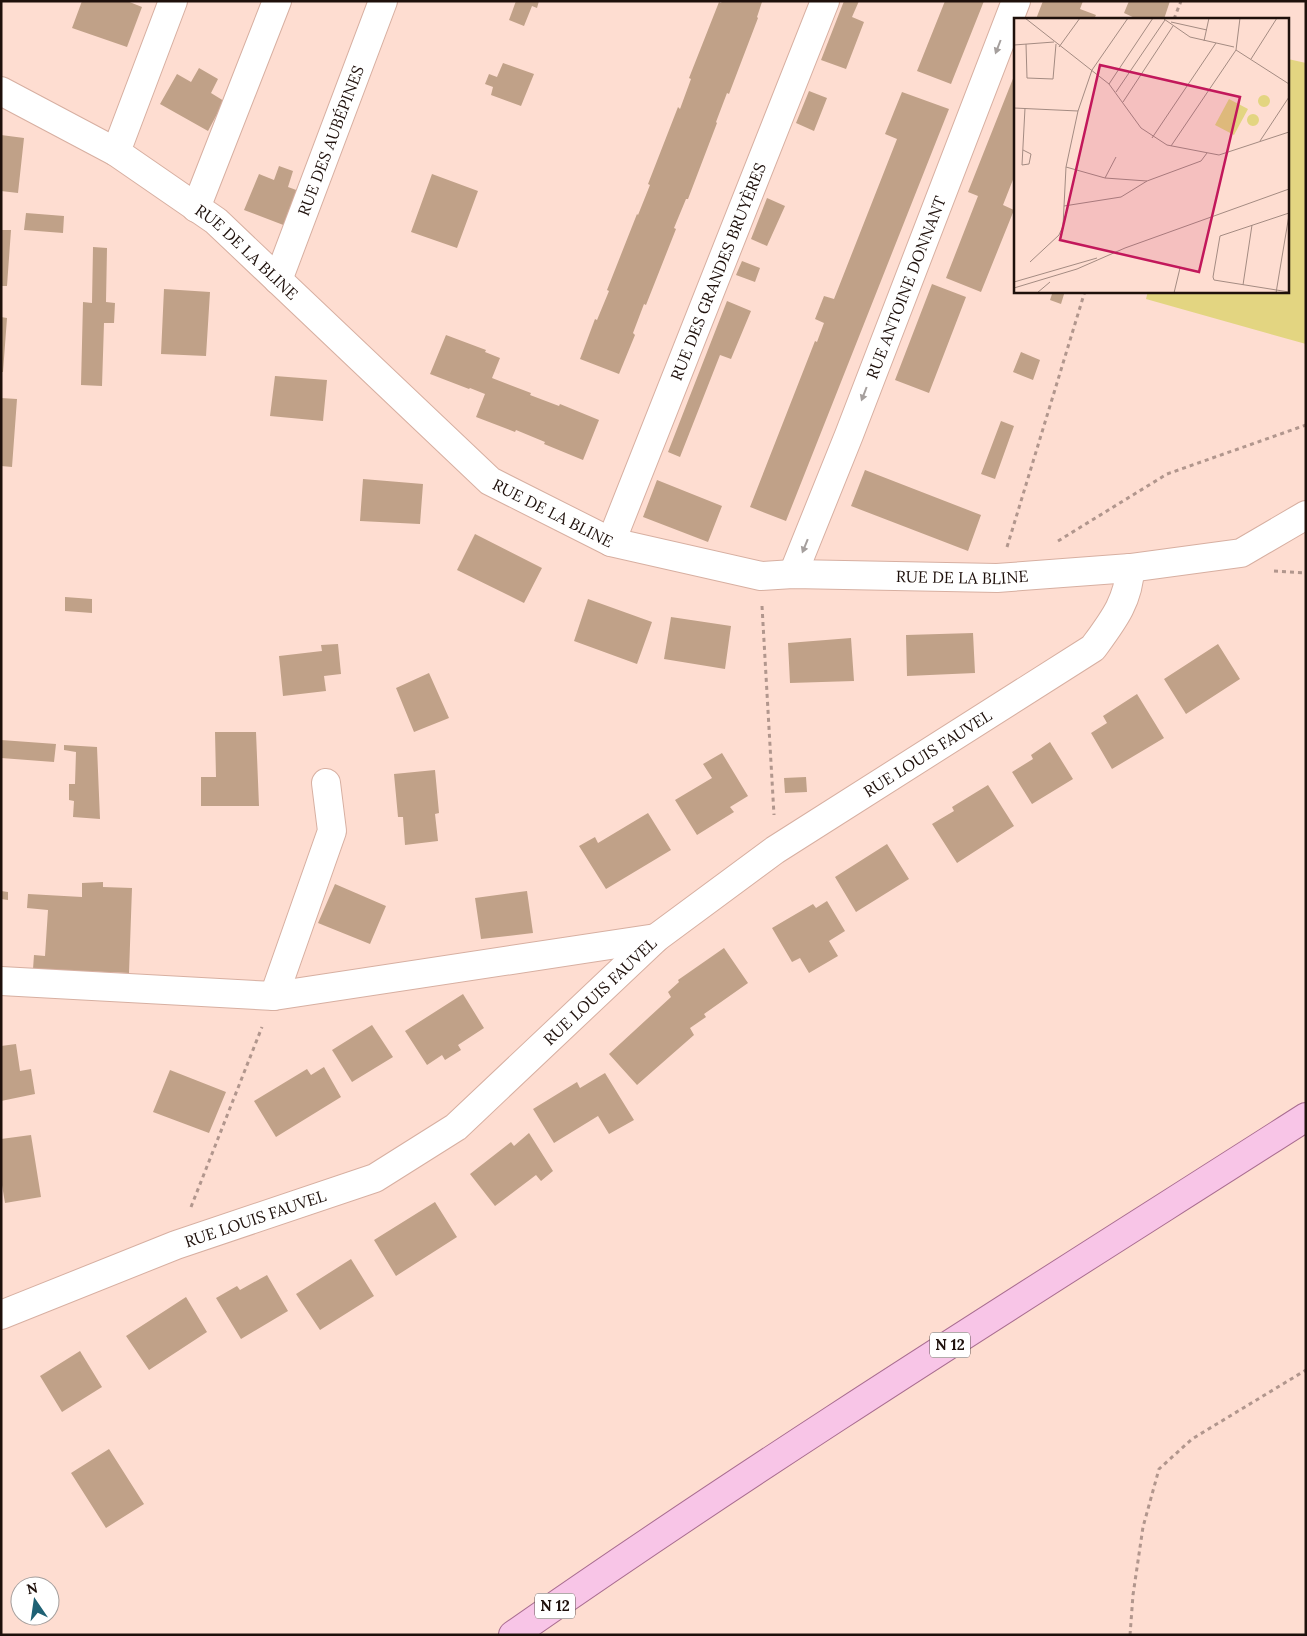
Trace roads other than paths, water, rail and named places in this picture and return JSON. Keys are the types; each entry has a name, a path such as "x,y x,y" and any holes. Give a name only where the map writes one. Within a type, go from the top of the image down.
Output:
{"main road":[{"name":"N 12","path":"513,1635 596,1577 851,1409 1306,1117"}],"street":[{"path":"116,152 174,1"},
{"path":"196,208 277,1"},
{"name":"RUE DES AUBÉPINES","path":"278,280 383,1"},
{"name":"RUE DES GRANDES BRUYÈRES","path":"611,542 825,1"},
{"name":"RUE ANTOINE DONNANT","path":"793,574 849,435 1016,1"},
{"name":"RUE DE LA BLINE","path":"1,91 116,152 216,222 490,480 611,542 761,576 793,574 997,578 1130,568 1241,553 1306,515"},
{"name":"RUE LOUIS FAUVEL","path":"1,1315 176,1245 375,1178 456,1127 656,938 776,850 1093,648 1117,616 1130,583 1130,568"},
{"path":"274,996 332,831 326,783"},
{"path":"1,981 274,996 656,938"}]}
